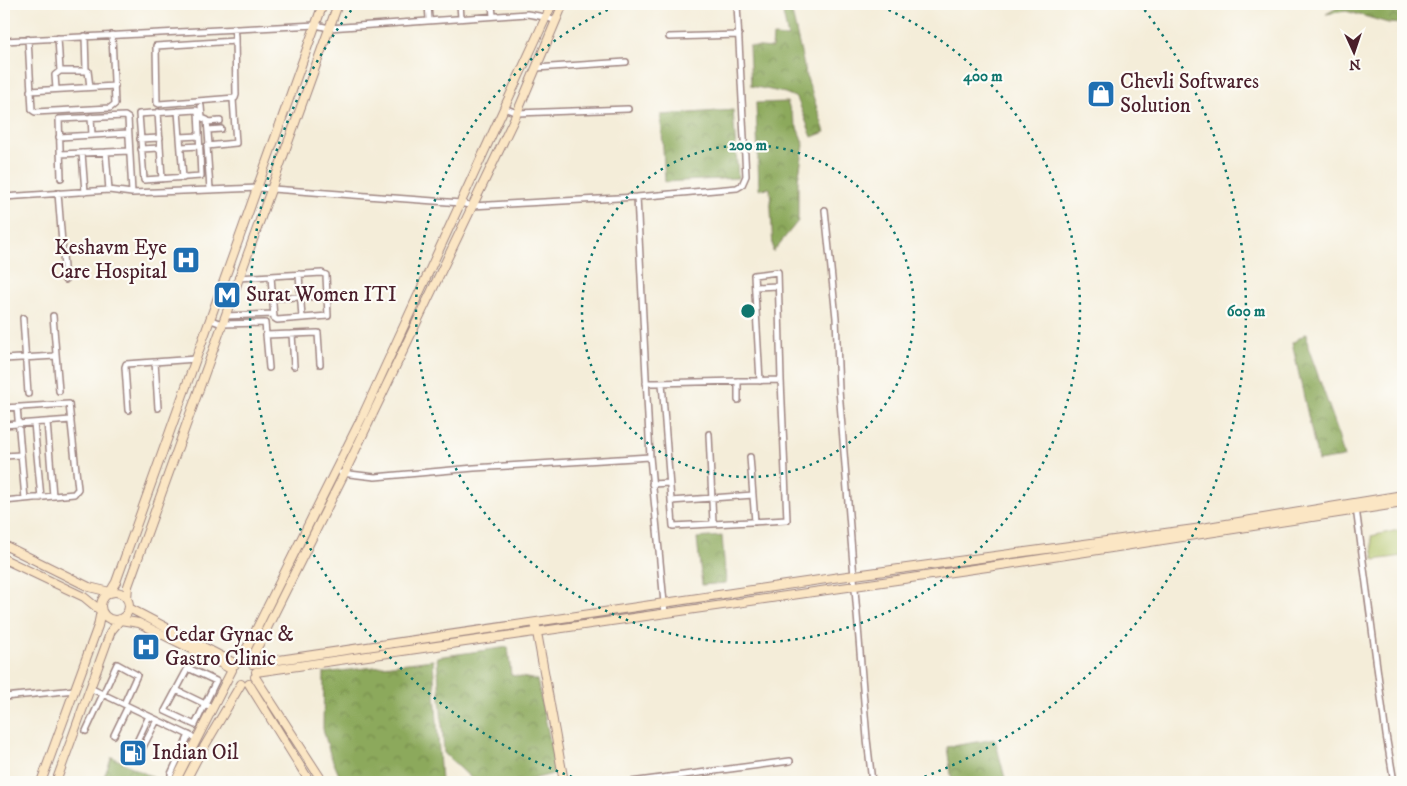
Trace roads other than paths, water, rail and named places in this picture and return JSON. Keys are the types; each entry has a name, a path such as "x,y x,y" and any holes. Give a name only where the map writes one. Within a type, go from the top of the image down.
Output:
{"street":[{"path":"41,782 98,626 101,602 116,582 259,188 323,4"},
{"path":"56,782 111,631 127,613 129,608 127,599 128,586 338,4"},
{"path":"428,4 429,19"},
{"path":"460,4 461,18"},
{"path":"492,4 493,16"},
{"path":"175,782 363,415 552,4"},
{"path":"251,663 517,113 563,4"},
{"path":"4,197 109,190 132,193 259,188 461,203 472,206 636,197 737,188 745,181 737,4"},
{"path":"4,41 234,28 316,25 329,28 429,19 527,14 546,17 556,21"},
{"path":"209,145 236,143 233,99 236,95 234,28"},
{"path":"196,30 197,43"},
{"path":"188,31 189,44"},
{"path":"669,37 739,34"},
{"path":"28,39 31,108 35,112 110,108 115,104 112,35"},
{"path":"85,36 86,70"},
{"path":"58,38 60,71"},
{"path":"233,99 158,104 156,101 156,46 235,41"},
{"path":"536,68 626,62"},
{"path":"56,90 55,74 60,71 86,70 90,72 90,87"},
{"path":"30,91 115,86"},
{"path":"201,106 201,116 207,119 210,189"},
{"path":"504,108 517,113 628,108"},
{"path":"198,110 201,176 144,180 139,114 178,111 198,110"},
{"path":"178,111 182,178"},
{"path":"158,112 162,179"},
{"path":"61,178 59,119 127,116 132,193"},
{"path":"91,117 92,135"},
{"path":"207,122 220,121"},
{"path":"208,130 221,129"},
{"path":"59,137 128,133"},
{"path":"180,137 199,136"},
{"path":"140,139 160,138"},
{"path":"181,147 200,146"},
{"path":"141,149 160,148"},
{"path":"60,154 129,151"},
{"path":"106,152 109,190"},
{"path":"82,153 85,192"},
{"path":"173,178 174,191"},
{"path":"58,193 65,280"},
{"path":"636,197 650,457 666,613"},
{"path":"825,210 836,318 854,576 872,782"},
{"path":"242,233 254,237"},
{"path":"662,383 673,526 787,520 778,272 754,275 760,381"},
{"path":"238,278 299,274 325,274 328,316 277,320 274,318 271,276"},
{"path":"299,274 302,318"},
{"path":"755,287 778,286"},
{"path":"272,298 327,296"},
{"path":"224,320 273,314"},
{"path":"53,316 58,391"},
{"path":"22,318 28,394"},
{"path":"211,320 264,323 269,368"},
{"path":"266,335 318,333 320,364"},
{"path":"292,334 294,366"},
{"path":"4,359 56,356"},
{"path":"128,410 125,366 128,364 196,359"},
{"path":"155,362 158,408"},
{"path":"646,383 781,380"},
{"path":"738,381 738,400"},
{"path":"4,408 69,404 78,489 74,494 4,501"},
{"path":"17,408 25,499"},
{"path":"4,425 71,420"},
{"path":"47,422 53,496"},
{"path":"34,423 41,498"},
{"path":"709,434 713,523"},
{"path":"4,456 21,455"},
{"path":"334,472 375,477 474,468 650,457"},
{"path":"750,457 755,522"},
{"path":"652,484 669,483"},
{"path":"671,501 753,495"},
{"path":"185,782 197,759 245,684 256,674 855,586 1356,507 1403,495"},
{"path":"4,559 84,597 101,611 106,618 138,624 220,663 236,665 854,576 1356,507 1403,503"},
{"path":"1356,507 1394,782"},
{"path":"4,546 89,587 120,593 127,599"},
{"path":"129,608 236,665"},
{"path":"535,622 564,782"},
{"path":"251,663 323,782"},
{"path":"86,731 117,664 137,675 114,735"},
{"path":"236,665 234,680 245,684 310,782"},
{"path":"188,668 216,682 205,704 195,724 165,711 188,668"},
{"path":"90,688 198,739"},
{"path":"4,697 75,690"},
{"path":"176,690 213,708"},
{"path":"135,746 149,716"},
{"path":"142,749 157,720"},
{"path":"171,774 188,735"},
{"path":"631,782 790,761"}],"place":[{"name":"Chevli Softwares Solution","path":"1101,94"},
{"name":"Keshavm Eye Care Hospital","path":"186,260"},
{"name":"Surat Women ITI","path":"227,295"},
{"name":"Cedar Gynac & Gastro Clinic","path":"146,647"},
{"name":"Indian Oil","path":"133,753"}]}
